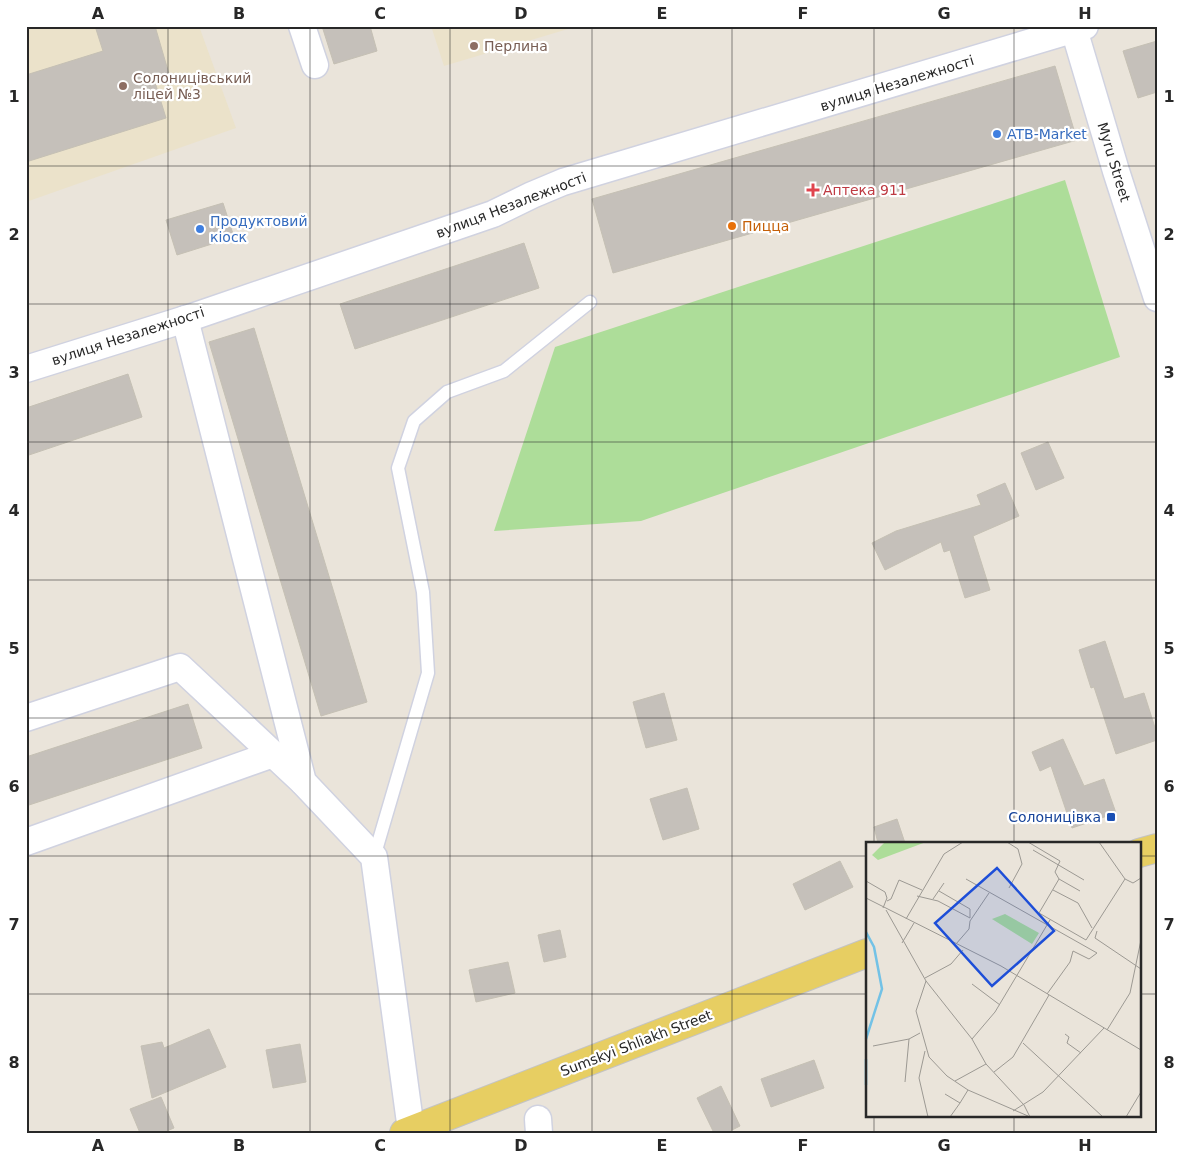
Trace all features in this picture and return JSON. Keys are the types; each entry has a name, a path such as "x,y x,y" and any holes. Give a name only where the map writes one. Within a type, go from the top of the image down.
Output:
{"main road":[{"path":"1140,854 1157,848"},
{"name":"Sumskyi Shliakh Street","path":"408,1132 866,953"}],"street":[{"path":"302,26 315,65"},
{"name":"Myru Street","path":"1077,27 1116,171 1157,298"},
{"name":"вулиця Незалежності","path":"26,369 185,319 493,214 563,182 1077,27"},
{"path":"185,319 303,782"},
{"path":"26,718 180,667 303,782 374,857 408,1132"},
{"path":"26,842 273,754"}],"lane":[{"path":"374,857 428,673 423,592 398,468 414,421 447,392 504,371 590,302"}],"shaded area":[{"name":"Солоницівський ліцей №3","path":"26,26 199,26 236,128 26,202"},
{"name":"Перлина","path":"431,26 578,26 444,66"}],"green space":[{"path":"1065,180 1120,357 641,521 494,531 555,347"}],"building":[{"path":"95,26 155,26 169,74 154,79 166,118 26,162 26,75 103,51"},
{"path":"322,26 370,26 377,51 334,64"},
{"path":"1157,41 1157,92 1138,98 1123,51"},
{"path":"1055,66 1077,140 613,273 592,199"},
{"name":"Продуктовий кіоск","path":"223,203 234,237 177,255 166,220"},
{"path":"524,243 539,288 355,349 340,304"},
{"path":"254,328 367,702 321,716 209,342"},
{"path":"128,374 142,417 26,456 26,408"},
{"path":"1048,442 1064,478 1036,490 1021,453"},
{"path":"1005,483 1019,516 973,536 990,590 965,598 950,550 944,552 941,542 885,570 872,543 896,531 981,505 977,495"},
{"path":"1105,641 1124,699 1144,693 1157,734 1157,740 1116,754 1094,687 1091,688 1079,650"},
{"path":"664,693 677,740 646,748 633,702"},
{"path":"188,704 202,748 26,806 26,757"},
{"path":"1063,739 1084,786 1104,779 1116,813 1072,828 1051,766 1040,771 1032,752"},
{"path":"687,788 699,829 663,840 650,799"},
{"path":"897,819 905,842 878,842 874,827"},
{"path":"840,861 853,887 805,910 793,884"},
{"path":"560,930 566,957 544,962 538,935"},
{"path":"508,962 515,993 476,1002 469,970"},
{"path":"209,1029 226,1067 152,1098 141,1046 162,1042 164,1048"},
{"path":"300,1044 306,1082 273,1088 266,1050"},
{"path":"814,1060 824,1088 771,1107 761,1079"},
{"path":"721,1086 740,1126 726,1133 714,1133 697,1098"},
{"path":"161,1097 174,1128 162,1133 140,1133 130,1109"}],"place":[{"name":"Перлина","path":"474,46"},
{"name":"Солоницівський ліцей №3","path":"123,86"},
{"name":"ATB-Market","path":"997,134"},
{"name":"Аптека 911","path":"813,190"},
{"name":"Пицца","path":"732,226"},
{"name":"Продуктовий кіоск","path":"200,229"},
{"name":"Солоницівка","path":"1111,817"}]}
